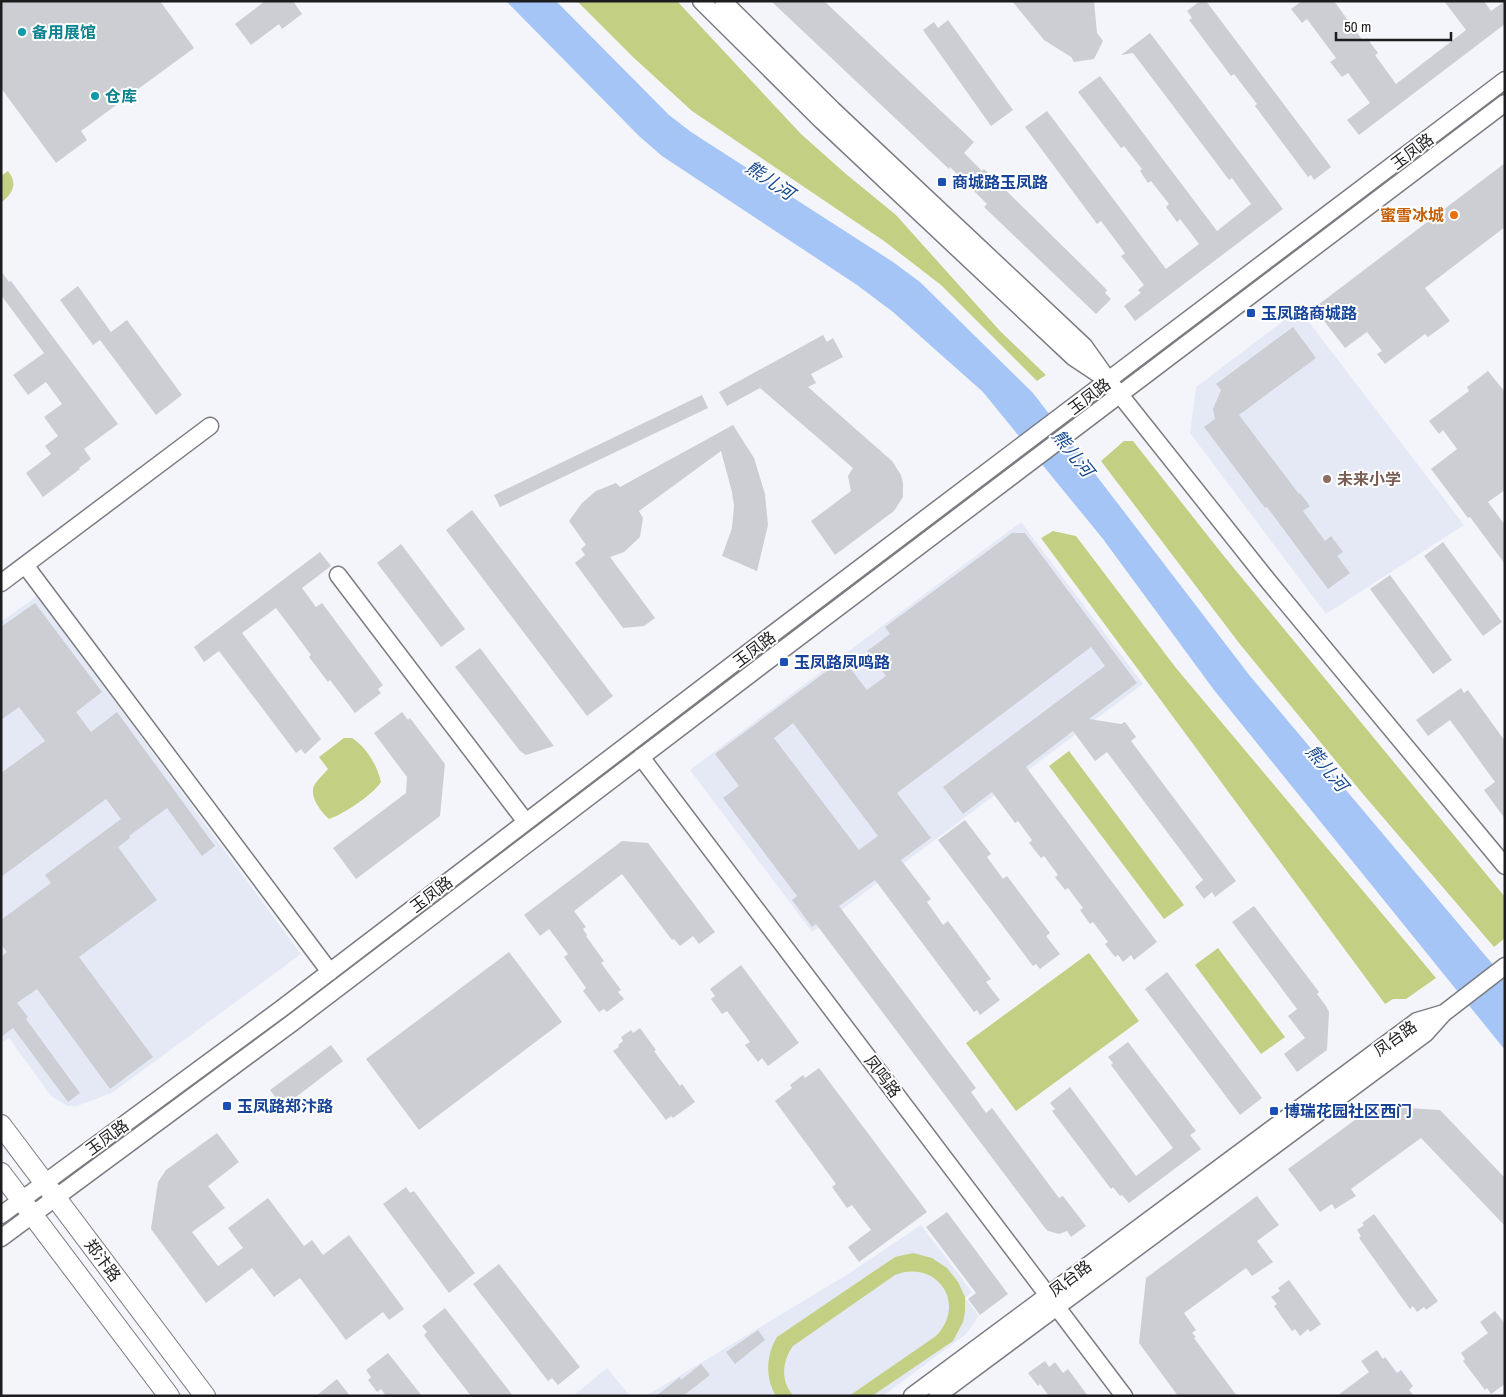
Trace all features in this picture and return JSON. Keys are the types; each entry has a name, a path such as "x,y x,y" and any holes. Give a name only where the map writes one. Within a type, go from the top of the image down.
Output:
{"main road":[{"name":"郑汴路","path":"1,1125 205,1396"},
{"name":"郑汴路","path":"1,1173 169,1396"}],"street":[{"path":"701,1 822,121 1066,350 1109,381"},
{"path":"723,1 833,110 1084,346 1120,395 1270,582 1505,866"},
{"name":"玉凤路","path":"51,1190 526,822 1505,80"},
{"name":"玉凤路","path":"1,1238 27,1207 292,1023 1505,103"},
{"path":"1,583 210,426"},
{"path":"25,565 330,972"},
{"path":"338,575 526,822"},
{"name":"凤鸣路","path":"641,757 1124,1396"},
{"name":"凤台路","path":"937,1396 1052,1300 1417,1021 1444,1013 1505,966"},
{"name":"玉凤路","path":"1,1216 27,1207"},
{"name":"凤台路","path":"912,1396 1052,1300"}],"shaded area":[{"name":"未来小学","path":"1299,309 1464,525 1326,614 1190,433 1196,387"},
{"path":"1021,522 1143,684 812,932 690,770"},
{"path":"37,596 301,954 112,1093 77,1106 67,1106 51,1096 9,1038 1,1043 1,622"},
{"path":"921,1225 972,1292 965,1298 979,1316 966,1334 883,1396 646,1396 848,1274"},
{"path":"607,1368 630,1396 573,1396"}],"green space":[{"path":"577,1 677,1 801,134 896,215 1000,331 1046,375 1037,381 941,285 884,241 692,111 633,57"},
{"path":"8,171 13,180 13,188 9,196 1,203 1,176"},
{"path":"1124,441 1133,441 1223,555 1505,897 1505,938 1494,947 1363,794 1239,643 1101,461"},
{"path":"1053,531 1076,536 1176,668 1436,978 1406,999 1393,999 1385,1004 1041,538"},
{"path":"344,738 352,738 367,752 377,769 381,782 357,804 329,819 322,812 314,798 313,788 328,769 319,757"},
{"path":"1069,751 1184,905 1164,919 1049,766"},
{"path":"1218,948 1285,1037 1261,1054 1195,965"},
{"path":"1089,953 1139,1021 1016,1111 966,1043"},
{"path":"913,1253 932,1258 947,1268 958,1282 965,1297 963,1322 953,1341 872,1396 849,1396 936,1336 945,1323 949,1310 948,1298 943,1287 923,1273 910,1272 895,1275 793,1346 789,1352 784,1371 786,1384 794,1396 776,1396 770,1382 768,1366 773,1344 777,1337 895,1257"}],"water":[{"name":"熊儿河","path":"506,1 556,1 669,115 691,132 893,262 920,282 1033,393 1250,676 1505,979 1505,1050 1214,690 1103,539 983,392 893,312 857,285 662,156 639,136"}],"building":[{"path":"1,1 160,1 194,48 81,131 87,140 56,163 1,88"},
{"path":"265,1 293,1 302,14 282,29 279,24 251,45 235,24"},
{"path":"771,1 824,1 974,142 964,153 982,171 984,169 1086,269 1107,290 1105,293 1111,299 1096,314 984,207 987,204 950,167 949,169"},
{"path":"1012,1 1094,1 1097,33 1103,41 1094,59 1074,62 1071,57 1044,40"},
{"path":"1200,1 1206,1 1331,167 1314,180 1311,175 1308,177 1255,106 1257,104 1234,74 1231,76 1189,20 1192,18 1187,11"},
{"path":"1302,1 1334,1 1363,41 1367,38 1378,53 1375,55 1396,84 1466,30 1444,1 1484,1 1491,11 1505,1 1505,24 1359,135 1347,120 1370,103 1348,73 1342,77 1330,62 1336,58 1307,19 1302,23 1291,9"},
{"path":"948,20 1013,110 991,126 923,30 934,22 938,28"},
{"path":"1150,33 1283,209 1135,321 1124,306 1141,293 1138,290 1144,285 1121,256 1125,253 1101,221 1097,224 1025,127 1047,111 1166,269 1199,244 1180,219 1177,222 1166,207 1169,204 1151,181 1148,183 1140,171 1142,169 1124,146 1121,148 1078,92 1100,76 1217,231 1251,204 1232,178 1229,180 1133,53 1121,55"},
{"path":"1505,163 1505,227 1425,288 1450,321 1428,337 1425,334 1385,364 1377,354 1382,351 1367,332 1345,348 1314,308"},
{"path":"1,271 9,282 11,281 118,424 84,449 91,459 43,497 26,473 51,454 45,446 58,436 44,417 62,404 46,382 28,395 13,375 44,353 1,295"},
{"path":"78,286 111,332 127,320 182,395 156,415 100,340 93,345 60,300"},
{"path":"1293,327 1316,358 1239,415 1310,506 1303,511 1325,541 1331,536 1343,552 1337,556 1350,573 1328,589 1204,427 1215,419 1213,409 1221,390 1216,384"},
{"path":"823,335 827,342 833,338 843,357 811,374 816,383 808,387 892,461 901,475 903,483 903,497 894,511 835,555 811,521 851,491 848,476 853,468 760,388 727,406 719,392"},
{"path":"1488,371 1505,392 1505,490 1488,502 1505,525 1505,564 1431,469 1457,449 1443,430 1439,434 1429,421 1469,391 1467,387"},
{"path":"702,395 708,408 500,507 494,495"},
{"path":"733,425 754,458 765,494 768,525 757,571 722,556 732,528 734,506 721,451 639,511 643,518 640,537 624,552 610,557 655,618 644,626 623,628 575,563 585,555 581,549 586,545 569,521 582,503 596,491 616,483 620,487"},
{"path":"472,510 613,696 587,716 446,530"},
{"path":"1012,533 1025,533 1137,683 1089,719 1121,724 1125,722 1136,737 1131,741 1236,881 1215,897 1212,892 1204,899 1195,887 1203,880 1107,752 1095,761 1073,731 1026,767 1157,942 1134,960 1131,955 1123,962 1118,955 1115,957 1105,944 1108,942 1093,922 1090,924 1080,910 1083,908 1068,888 1065,890 1055,877 1058,875 1044,856 1041,858 1029,843 1032,840 1018,821 1015,823 992,792 963,814 943,787 1105,666 1091,647 897,793 931,838 901,860 931,899 927,902 943,925 948,921 991,979 986,982 1000,1000 980,1015 977,1010 974,1012 875,880 839,906 976,1088 971,1092 986,1113 992,1108 1059,1198 1063,1196 1086,1226 1071,1237 1067,1231 1059,1234 1048,1231 1045,1228 816,924 812,927 792,900 797,896 723,798 739,786 715,754 843,659 867,690 886,676 867,651 890,634 885,627","holes":["793,723 878,836 859,850 774,738"]},
{"path":"1443,542 1502,622 1483,636 1424,556"},
{"path":"401,544 465,629 441,647 377,563"},
{"path":"320,552 331,566 302,588 316,607 322,603 383,685 378,689 381,693 355,713 330,680 328,682 309,657 311,655 276,608 242,633 321,739 305,754 301,749 296,753 219,651 204,662 194,647"},
{"path":"1390,575 1452,660 1433,674 1370,589"},
{"path":"35,603 102,692 76,712 91,732 117,712 215,846 202,856 167,808 129,836 130,838 118,847 157,900 79,957 153,1057 110,1089 37,989 17,1003 28,1017 26,1019 80,1093 68,1102 13,1028 1,1037 1,957 7,952 1,944 1,920 51,883 45,875 121,819 106,799 1,877 1,773 45,741 19,707 1,720 1,627"},
{"path":"480,648 554,746 526,755 520,751 455,667"},
{"path":"1461,688 1464,693 1468,690 1505,741 1505,819 1484,790 1495,782 1450,720 1428,736 1416,720"},
{"path":"402,712 408,720 410,718 445,764 440,816 356,879 333,848 406,793 407,777 374,733"},
{"path":"965,820 991,854 987,857 1003,879 1007,876 1050,933 1046,936 1060,954 1040,969 1036,964 1033,966 938,840"},
{"path":"622,841 648,843 715,932 699,944 693,936 680,946 674,939 672,940 622,874 574,911 586,927 583,929 586,936 604,961 601,963 621,990 618,992 624,999 607,1012 604,1009 599,1012 583,991 586,988 564,957 568,954 549,929 540,936 524,915"},
{"path":"1254,906 1319,992 1317,994 1329,1012 1327,1050 1297,1072 1284,1054 1305,1038 1288,1016 1297,1009 1232,922"},
{"path":"509,952 562,1022 419,1130 366,1059"},
{"path":"741,965 799,1043 768,1066 762,1058 758,1062 745,1045 750,1042 727,1011 722,1014 711,999 715,996 710,989"},
{"path":"1167,972 1262,1098 1240,1115 1145,989"},
{"path":"640,1028 656,1050 654,1051 680,1086 682,1084 695,1102 673,1118 671,1116 666,1120 613,1051 623,1041 621,1037 631,1030 633,1033"},
{"path":"1128,1042 1196,1131 1190,1135 1201,1149 1129,1203 1113,1187 1111,1189 1052,1111 1055,1109 1050,1103 1070,1087 1136,1176 1173,1148 1111,1065 1113,1063 1108,1057"},
{"path":"331,1045 343,1061 283,1107 270,1090"},
{"path":"819,1068 927,1212 859,1262 848,1247 871,1230 852,1205 847,1208 832,1187 836,1184 775,1101 792,1088 790,1085 803,1075 805,1078"},
{"path":"1374,1106 1440,1110 1505,1178 1505,1226 1421,1138 1351,1189 1356,1196 1335,1209 1332,1204 1320,1212 1288,1169"},
{"path":"217,1133 239,1162 208,1186 225,1208 192,1232 218,1266 243,1248 228,1228 268,1198 304,1246 312,1240 323,1255 349,1235 404,1309 389,1320 383,1312 346,1340 300,1278 274,1297 252,1268 206,1303 151,1229 158,1182 166,1170"},
{"path":"406,1187 410,1193 414,1191 475,1273 449,1293 383,1204"},
{"path":"1257,1196 1279,1225 1257,1241 1273,1262 1252,1276 1246,1268 1184,1313 1196,1330 1192,1333 1196,1337 1194,1338 1237,1396 1178,1396 1139,1343 1146,1278"},
{"path":"947,1212 1008,1294 980,1315 968,1299 976,1293 926,1227"},
{"path":"1374,1214 1438,1301 1426,1310 1424,1307 1417,1312 1413,1306 1410,1309 1359,1238 1361,1236 1357,1230 1364,1225 1362,1223"},
{"path":"499,1264 580,1367 558,1385 552,1378 548,1381 473,1284"},
{"path":"1289,1280 1321,1324 1310,1332 1308,1329 1300,1336 1295,1329 1292,1331 1274,1306 1277,1304 1271,1297 1280,1291 1278,1288"},
{"path":"445,1308 513,1396 471,1396 436,1351 424,1335 427,1332 422,1326"},
{"path":"1495,1311 1505,1324 1505,1384 1491,1394 1487,1388 1485,1390 1463,1361 1465,1359 1461,1353 1488,1333 1480,1322"},
{"path":"758,1330 765,1340 735,1364 726,1352"},
{"path":"1377,1350 1397,1373 1401,1370 1413,1386 1409,1390 1414,1396 1337,1396 1369,1372 1361,1361"},
{"path":"388,1353 422,1396 386,1396 381,1389 377,1392 368,1380 371,1377 366,1370"},
{"path":"1045,1361 1049,1367 1055,1362 1063,1373 1068,1369 1088,1396 1049,1396 1028,1373"},
{"path":"701,1364 710,1375 683,1396 656,1396 680,1377 681,1380"},
{"path":"337,1379 350,1396 316,1396"}],"place":[{"name":"备用展馆","path":"22,32"},
{"name":"仓库","path":"95,96"},
{"name":"商城路玉凤路","path":"942,182"},
{"name":"蜜雪冰城","path":"1454,215"},
{"name":"玉凤路商城路","path":"1251,313"},
{"name":"未来小学","path":"1327,479"},
{"name":"玉凤路凤鸣路","path":"784,662"},
{"name":"玉凤路郑汴路","path":"227,1106"},
{"name":"博瑞花园社区西门","path":"1274,1111"}]}
